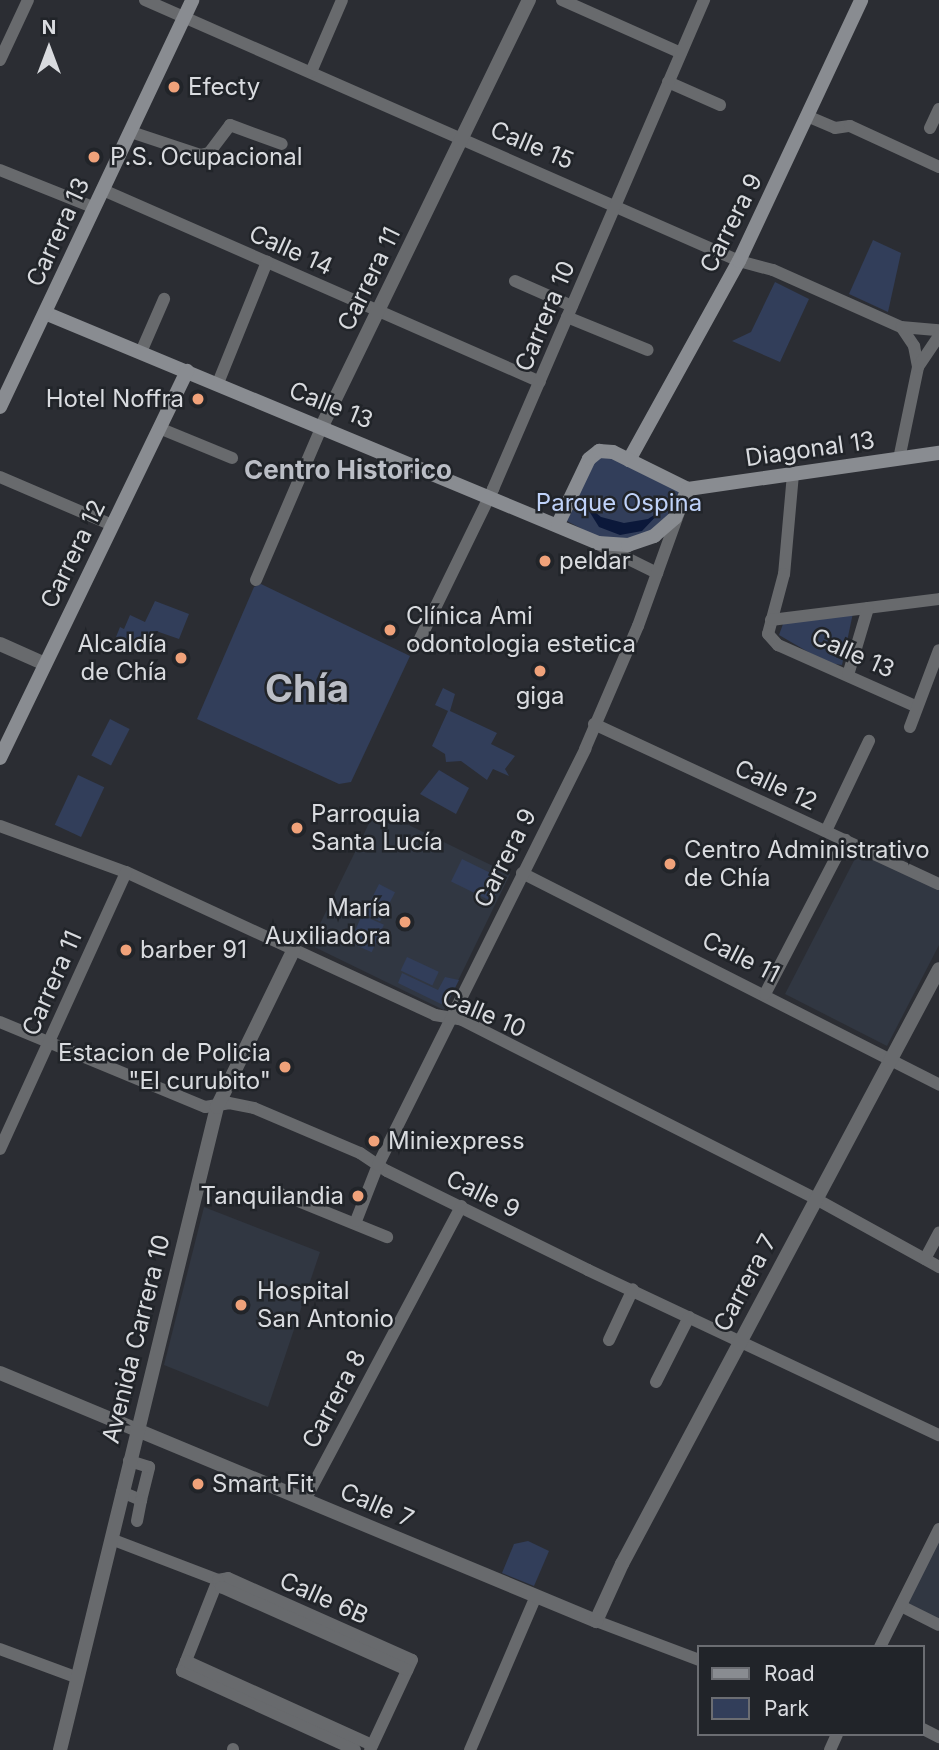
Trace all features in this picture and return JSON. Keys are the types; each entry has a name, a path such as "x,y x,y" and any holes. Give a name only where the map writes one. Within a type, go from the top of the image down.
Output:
{"main road":[{"name":"Carrera 13","path":"0,407 192,0"},
{"name":"Carrera 9","path":"629,460 739,261 861,0"},
{"name":"Calle 13","path":"45,313 490,495 597,543 628,545 646,541 662,531 680,510 688,489"},
{"name":"Carrera 12","path":"0,758 187,371"},
{"path":"558,524 589,459 599,451 629,460 688,489"},
{"name":"Diagonal 13","path":"688,489 939,453"}],"street":[{"path":"0,60 28,0"},
{"name":"Calle 15","path":"145,0 616,204 739,261 773,270 901,327 939,330"},
{"path":"311,72 342,0"},
{"name":"Carrera 11","path":"256,580 322,426 529,0"},
{"path":"562,0 681,53"},
{"name":"Carrera 10","path":"418,645 490,495 704,0"},
{"path":"668,82 720,105"},
{"path":"930,128 939,109"},
{"path":"807,116 835,128 850,126 939,167"},
{"path":"131,132 200,155 209,153 230,125 282,144"},
{"path":"0,170 94,208"},
{"name":"Calle 14","path":"103,190 540,382"},
{"path":"218,383 267,262"},
{"path":"515,281 570,312 648,349"},
{"path":"141,352 164,299"},
{"path":"900,459 918,368 914,345 901,327"},
{"path":"918,368 939,336"},
{"path":"159,428 232,458"},
{"path":"793,474 784,574 771,620 939,599"},
{"path":"0,477 112,525"},
{"name":"Carrera 9","path":"356,1221 378,1165 594,724 657,573 680,510"},
{"name":"Calle 13","path":"597,543 657,573"},
{"path":"848,675 868,608"},
{"name":"Calle 13","path":"771,620 772,639 917,707"},
{"path":"0,644 45,664"},
{"path":"910,727 939,650"},
{"name":"Calle 12","path":"594,724 939,884"},
{"path":"827,831 869,740"},
{"name":"Calle 10","path":"0,826 126,872 292,951 436,1015 450,1017 816,1199 939,1267"},
{"path":"765,994 845,840"},
{"name":"Carrera 11","path":"0,1149 50,1045 126,872"},
{"name":"Calle 11","path":"522,873 891,1058 939,1085"},
{"name":"Avenida Carrera 10","path":"60,1750 218,1107 292,951"},
{"name":"Carrera 7","path":"596,1621 740,1341 939,969"},
{"name":"Calle 9","path":"0,1022 205,1107 218,1107 229,1103 254,1108 360,1153 378,1165 461,1206 939,1435"},
{"path":"276,1192 356,1221 387,1237"},
{"name":"Carrera 8","path":"305,1500 461,1206"},
{"path":"925,1259 939,1233"},
{"path":"609,1340 633,1289"},
{"path":"656,1382 689,1317"},
{"name":"Calle 7","path":"0,1373 596,1621 698,1660"},
{"path":"130,1461 149,1467 137,1521"},
{"path":"122,1492 141,1500"},
{"path":"881,1645 939,1529"},
{"name":"Calle 6B","path":"111,1539 218,1580 228,1578 409,1665 371,1748"},
{"path":"184,1666 218,1580"},
{"path":"470,1750 536,1596"},
{"path":"901,1606 939,1625"},
{"path":"0,1649 78,1678"},
{"path":"184,1666 337,1746 355,1750"},
{"path":"184,1666 371,1748"}],"shaded area":[{"path":"584,503 601,517 624,523 648,519 662,510 642,531 620,535 599,527"},
{"name":"María Auxiliadora","path":"376,809 510,874 444,1010 310,945"},
{"path":"860,849 939,889 939,945 887,1046 785,994"},
{"name":"Hospital San Antonio","path":"204,1207 320,1252 268,1407 164,1365"},
{"path":"939,1529 939,1625 901,1606"}],"green space":[{"path":"873,240 901,253 888,312 849,294"},
{"path":"775,282 809,299 780,362 732,341 751,332"},
{"name":"Parque Ospina","path":"603,454 683,492 678,509 641,538 601,539 565,520 589,467"},
{"path":"261,584 410,656 351,782 339,784 197,719 254,587"},
{"path":"155,601 189,614 179,639 156,631 149,646 142,644 139,651 129,648 132,642 116,637 120,627 124,629 130,615 145,622"},
{"path":"853,613 842,665 827,663 779,635 783,624"},
{"path":"443,688 455,694 450,711 497,733 491,744 515,756 505,769 509,776 493,769 487,780 461,761 446,762 445,754 432,746 448,711 435,705"},
{"path":"110,719 130,729 111,766 91,756"},
{"path":"439,770 469,788 456,814 420,794"},
{"path":"78,775 104,787 81,837 55,825"},
{"path":"462,859 503,879 492,902 451,881"},
{"path":"379,884 395,892 380,922 364,913"},
{"path":"362,915 384,925 372,952 350,942"},
{"path":"407,957 439,972 432,985 401,971"},
{"path":"402,973 438,990 445,977 459,980 448,1002 441,1004 398,983"},
{"path":"528,1541 549,1551 534,1586 502,1573 514,1544"}],"place":[{"name":"Efecty","path":"174,87"},
{"name":"P.S. Ocupacional","path":"94,157"},
{"name":"Hotel Noffra","path":"198,399"},
{"name":"peldar","path":"545,561"},
{"name":"Clínica Ami odontologia estetica","path":"390,630"},
{"name":"Alcaldía de Chía","path":"181,658"},
{"name":"giga","path":"540,671"},
{"name":"Parroquia Santa Lucía","path":"297,828"},
{"name":"Centro Administrativo de Chía","path":"670,864"},
{"name":"María Auxiliadora","path":"405,922"},
{"name":"barber 91","path":"126,950"},
{"name":"Estacion de Policia \"El curubito\"","path":"285,1067"},
{"name":"Miniexpress","path":"374,1141"},
{"name":"Tanquilandia","path":"358,1196"},
{"name":"Hospital San Antonio","path":"241,1305"},
{"name":"Smart Fit","path":"198,1484"}],"district":[{"name":"Centro Historico","path":"348,470"},
{"name":"Chía","path":"307,689"}]}
